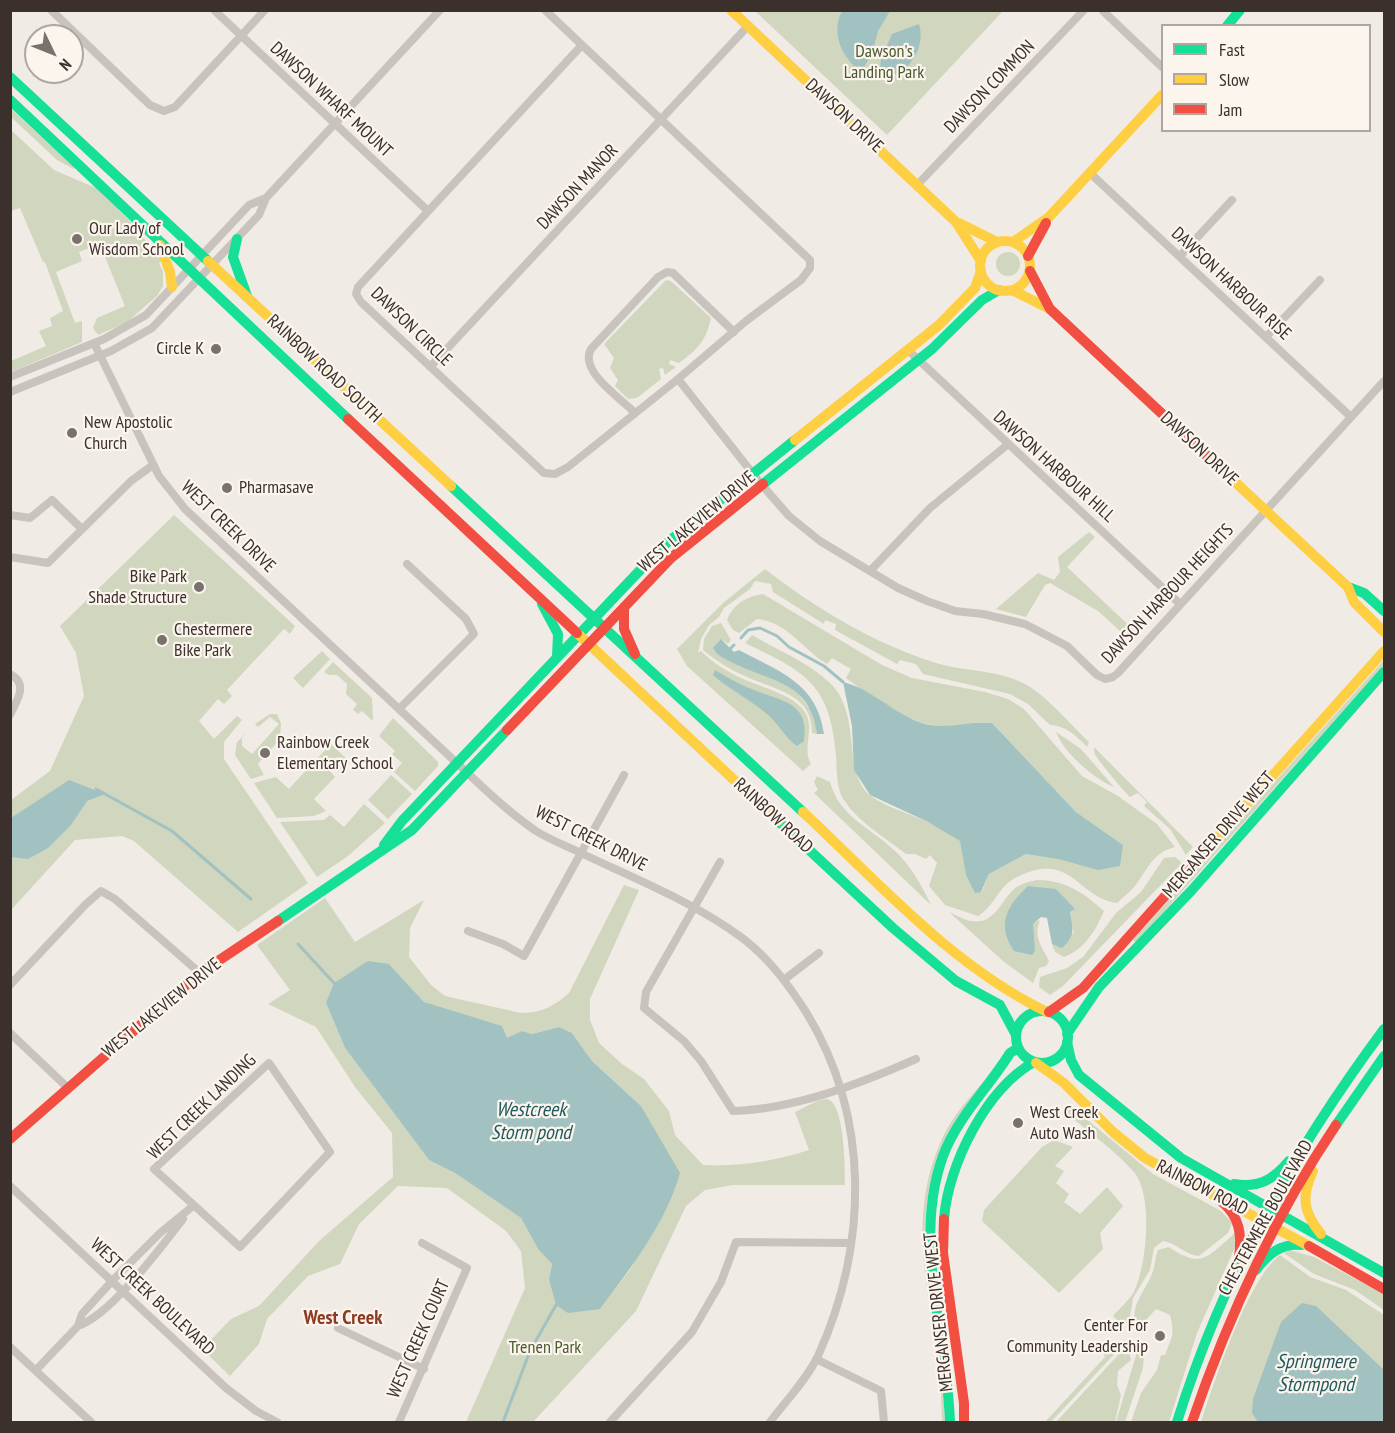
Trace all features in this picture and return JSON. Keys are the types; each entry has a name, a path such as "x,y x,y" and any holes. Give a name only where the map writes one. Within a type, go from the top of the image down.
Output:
{"street":[{"path":"51,10 150,105 164,111 175,107 265,10"},
{"name":"DAWSON WHARF MOUNT","path":"214,10 428,211"},
{"path":"10,392 128,343 152,328 237,239 259,214 266,198 440,10"},
{"name":"DAWSON CIRCLE","path":"545,10 810,260 810,268 801,280 568,467 551,474 536,467 361,302 356,290 582,45"},
{"name":"DAWSON DRIVE","path":"731,10 957,222 981,266"},
{"name":"DAWSON COMMON","path":"918,184 1084,10"},
{"path":"1102,10 1161,66"},
{"path":"1229,24 1240,10"},
{"name":"DAWSON MANOR","path":"430,367 748,26"},
{"name":"RAINBOW ROAD SOUTH","path":"10,78 200,257 249,299 638,660"},
{"path":"1049,217 1028,256 1029,271 1023,283 1012,290 999,290 987,283 981,266 986,250 997,242 1013,242 1049,217 1161,96"},
{"name":"RAINBOW ROAD SOUTH","path":"10,100 532,589"},
{"name":"DAWSON HARBOUR RISE","path":"1090,173 1352,417"},
{"path":"10,377 125,329 146,315 249,205 266,198"},
{"path":"1180,256 1232,200"},
{"name":"DAWSON DRIVE","path":"957,222 997,242"},
{"path":"158,239 167,261 172,286"},
{"path":"237,239 233,250 234,263 249,299"},
{"path":"1013,242 1028,256"},
{"name":"WEST LAKEVIEW DRIVE","path":"382,848 402,821 592,618 663,546 909,351 970,294 978,282 981,266"},
{"name":"DAWSON DRIVE","path":"1029,271 1050,309"},
{"path":"634,412 594,372 588,364 588,355 658,278 667,272 673,273 734,332"},
{"path":"1266,337 1320,280"},
{"name":"WEST LAKEVIEW DRIVE","path":"10,1139 200,974 382,848 412,830 671,558 946,336 982,300 999,290"},
{"name":"DAWSON DRIVE","path":"1012,290 1050,309 1348,587 1364,593 1384,611"},
{"name":"WEST CREEK DRIVE","path":"94,343 153,465 169,491 185,509 457,764 507,810 537,832 693,906 743,938 785,979 818,1032 841,1087 849,1113 855,1154 856,1192 847,1275 838,1307 816,1359 770,1422"},
{"name":"DAWSON HARBOUR HILL","path":"909,351 1007,445 1180,604"},
{"path":"678,379 753,475"},
{"name":"DAWSON HARBOUR HEIGHTS","path":"753,475 806,531 898,588 955,611 1007,618 1044,632 1067,646 1097,675 1105,679 1113,677 1384,381"},
{"path":"871,570 930,508 1007,445"},
{"path":"10,556 48,563 131,481 153,465"},
{"path":"10,515 30,518 52,500 82,529"},
{"path":"399,709 474,634 466,619 408,564"},
{"name":"DAWSON DRIVE","path":"1348,587 1354,602 1384,632"},
{"path":"532,589 558,634 556,656"},
{"name":"RAINBOW ROAD","path":"532,589 927,959 956,981 1000,1005 1008,1016 1016,1035"},
{"path":"624,605 622,616 624,629 638,660"},
{"name":"MERGANSER DRIVE WEST","path":"1048,1012 1064,1006 1078,994 1102,964 1223,832 1306,734 1384,651"},
{"name":"RAINBOW ROAD","path":"638,660 963,961 1011,994 1048,1012"},
{"name":"MERGANSER DRIVE WEST","path":"1067,1038 1099,987 1192,890 1384,672"},
{"path":"10,674 19,681 21,690 10,715"},
{"path":"468,931 503,944 524,956 624,775"},
{"path":"720,862 646,992 644,1008 684,1041 701,1061 733,1111 755,1110 786,1104 841,1087 916,1059"},
{"path":"10,985 101,891 115,899 200,974"},
{"path":"785,979 819,953"},
{"path":"1048,1012 1062,1020 1067,1038 1059,1056 1053,1060 1035,1062 1018,1048 1016,1035 1020,1023 1029,1014 1048,1012"},
{"name":"CHESTERMERE BOULEVARD","path":"1177,1422 1204,1340 1237,1266 1321,1118 1384,1029"},
{"path":"10,1034 68,1088"},
{"name":"RAINBOW ROAD","path":"1067,1038 1072,1065 1084,1080 1172,1152 1384,1273"},
{"name":"MERGANSER DRIVE WEST","path":"950,1422 949,1395 928,1246 934,1183 954,1134 1010,1053 1018,1048"},
{"name":"CHESTERMERE BOULEVARD","path":"1192,1422 1221,1337 1241,1290 1280,1214 1336,1124 1384,1056"},
{"name":"RAINBOW ROAD","path":"1035,1062 1064,1083 1137,1153 1262,1219 1384,1289"},
{"name":"MERGANSER DRIVE WEST","path":"964,1422 964,1403 943,1253 943,1209 956,1163 969,1135 1008,1078 1035,1062"},
{"name":"WEST CREEK LANDING","path":"269,1063 330,1152 240,1247 193,1206 154,1169 269,1063"},
{"path":"1226,1183 1254,1187 1274,1178 1321,1118"},
{"path":"1325,1239 1307,1216 1302,1198 1304,1188 1336,1124"},
{"path":"1191,1182 1228,1206 1236,1216 1240,1227 1241,1246 1237,1266"},
{"name":"WEST CREEK BOULEVARD","path":"10,1186 226,1388 256,1412 277,1422"},
{"path":"36,1370 78,1326 82,1314 113,1281 160,1233 193,1206"},
{"path":"78,1326 91,1322 122,1290 161,1248 193,1206"},
{"path":"930,1208 943,1209"},
{"path":"610,1422 692,1332 721,1282 736,1242 852,1243"},
{"name":"WEST CREEK COURT","path":"399,1422 467,1268 422,1243"},
{"path":"1241,1290 1260,1264 1281,1247 1294,1244 1310,1247"},
{"path":"338,1328 424,1369"},
{"path":"940,1330 953,1328"},
{"path":"10,1347 91,1422"},
{"path":"816,1359 881,1391 884,1422"}],"green space":[{"name":"Dawson's Landing Park","path":"755,11 1003,11 887,135"},
{"path":"10,108 74,169 57,160 11,117"},
{"name":"Our Lady of Wisdom School","path":"10,129 54,170 96,188 130,221 162,261 159,263 163,272 163,286 157,296 127,322 98,335 93,328 97,318 125,306 103,252 95,254 92,247 79,252 82,261 56,272 75,323 82,321 82,342 11,372 11,361 46,346 39,331 52,326 50,318 63,311 45,262 43,262 20,208 11,211"},
{"path":"1003,252 1013,252 1020,259 1020,269 1013,276 1003,276 996,269 996,259"},
{"path":"666,280 671,281 711,318 709,326 700,344 691,354 679,363 670,360 669,364 676,367 665,375 663,368 659,369 661,379 637,398 628,399 615,386 618,380 610,368 614,358 604,344"},
{"path":"174,515 295,626 290,634 284,629 227,690 232,696 224,704 218,699 199,721 214,739 237,716 242,720 224,742 224,759 308,883 238,932 134,841 122,836 75,840 11,910 11,800 50,771 84,696 76,653 60,626"},
{"path":"1089,532 1095,537 1067,567 1139,635 1132,642 1098,611 1050,583 1045,585 1026,617 996,609 1038,573 1054,580 1060,572 1058,557"},
{"path":"765,569 846,624 891,646 936,663 992,673 1025,684 1050,703 1089,742 1087,747 1070,732 1050,725 1028,704 1010,694 923,674 916,664 900,660 897,664 835,630 836,624 825,620 824,624 773,592 771,584 755,581 750,589 724,608 719,617 709,625 701,639 698,653 701,651 737,676 790,699 805,711 809,725 808,753 811,764 803,771 687,666 677,649 723,603"},
{"path":"763,594 882,665 912,678 985,692 1008,699 1024,709 1082,776 1118,796 1157,824 1175,847 1156,857 1135,886 1117,903 1103,899 1062,872 1050,869 1035,870 1017,877 1001,890 984,912 978,916 945,905 929,886 937,863 930,855 926,859 915,854 906,854 864,823 844,800 838,784 833,731 828,711 820,696 799,672 745,643 752,635 802,663 830,683 840,696 846,711 857,773 862,786 877,800 930,823 961,841 966,875 982,892 989,874 1026,854 1062,860 1123,845 1076,812 992,723 941,726 916,721 891,709 846,678 851,669 832,658 827,664 778,625 757,619 739,633 733,630 727,620 733,609 746,599"},
{"path":"721,623 731,640 728,644 721,639 739,666 777,680 795,690 815,715 817,734 812,733 811,720 806,710 790,695 735,671 718,662 703,650 704,639 712,626"},
{"path":"322,651 330,659 303,688 293,678"},
{"path":"596,658 619,677 945,983"},
{"path":"1384,660 1384,665 1136,943 1133,940"},
{"path":"333,662 372,698 373,721 362,711 358,714 353,710 357,704 346,694 347,684 337,675 324,672"},
{"path":"270,714 277,714 281,723 280,739 258,764 264,775 251,779 235,755 237,742 247,732 242,738 242,746 252,754 279,724 270,717 258,727 255,724"},
{"path":"393,718 438,762 438,766 415,791 394,772 402,763 392,754 395,751 379,736"},
{"path":"1056,732 1081,749 1114,787 1097,778 1080,764 1065,748"},
{"path":"331,744 350,762 340,773 333,767 329,770 335,777 314,799 326,811 314,816 277,818 254,783 276,777 289,789 310,766 316,770 319,766 315,761"},
{"path":"1094,747 1193,847 1186,855 1170,829 1144,806 1147,802 1138,793 1130,797 1118,784 1095,755"},
{"path":"391,775 412,794 388,819 368,800"},
{"path":"817,776 830,782 841,805 848,813 901,857 916,876 931,905 814,793 818,790 814,782"},
{"path":"364,804 385,823 348,856 317,877 280,822 324,820 330,815 344,827"},
{"path":"1175,857 1182,863 1063,986 1050,995 1039,987 1040,977 1067,968 1083,957 1116,913 1141,892 1164,858"},
{"path":"1037,880 1056,882 1074,889 1104,911 1088,939 1078,950 1064,957 1055,952 1052,944 1074,933 1070,912 1075,909 1039,887 1028,886 1032,936 1032,924 1040,920 1038,937 1049,961 1046,966 1039,968 1033,983 1003,961 949,912 968,920 985,920 995,912 1014,889"},
{"name":"Trenen Park","path":"624,885 639,890 590,999 590,1020 599,1043 622,1064 644,1079 669,1111 675,1135 703,1165 757,1162 809,1150 795,1112 822,1099 832,1102 837,1111 843,1137 845,1185 733,1185 705,1190 686,1206 636,1311 533,1422 466,1422 525,1288 521,1251 506,1231 447,1188 398,1186 359,1224 340,1264 308,1276 267,1319 259,1344 230,1376 202,1349 231,1319 259,1306 319,1241 393,1177 392,1133 355,1087 316,1027 268,1004 290,990 257,945 325,898 355,942 424,900 410,928 409,957 431,985 445,996 521,1013 547,1008 569,993","holes":["389,964 424,1002 507,1039 522,1031 532,1034 559,1027 572,1033 592,1061 641,1106 653,1229 629,1271 600,1309 549,1279 552,1264 538,1249 521,1218 455,1173 429,1160 345,1048 326,1003"]},
{"path":"997,1067 957,1119 946,1138 934,1170 927,1203 925,1236 929,1302 925,1273 923,1237 924,1201 932,1164 953,1119"},
{"path":"1068,1104 1153,1174 1221,1211 1232,1223 1228,1233 1199,1256 1189,1254 1163,1241 1154,1248 1150,1270 1133,1298 1129,1323 1120,1323 1113,1316 1132,1295 1139,1280 1145,1248 1144,1196 1140,1182 1133,1171 1063,1110"},
{"path":"1054,1140 1073,1147 1055,1166 1064,1171 1056,1183 1069,1194 1064,1202 1080,1214 1107,1187 1123,1206 1100,1233 1103,1249 1059,1293 982,1221 984,1210 1042,1147"},
{"path":"1235,1230 1237,1237 1235,1247 1197,1333 1169,1422 1131,1422 1141,1393 1157,1370 1161,1355 1165,1355 1172,1336 1170,1315 1156,1309 1145,1321 1135,1324 1135,1310 1152,1274 1158,1250 1169,1247 1189,1258 1203,1258 1224,1243"},
{"path":"1289,1250 1314,1257 1384,1294 1384,1310 1355,1290 1314,1274 1284,1253"},
{"path":"1280,1255 1310,1277 1346,1290 1384,1315 1384,1422 1201,1422 1223,1358 1244,1308 1268,1267"},
{"path":"929,1305 940,1371 945,1422 942,1422 940,1384"},
{"path":"1116,1347 1119,1349 1051,1422 1045,1422 1105,1357 1103,1352 1105,1349"},
{"path":"1129,1350 1131,1360 1118,1371 1117,1385 1121,1395 1115,1422 1056,1422 1120,1353"},
{"path":"1137,1352 1144,1355 1143,1368 1125,1422 1116,1422"}],"water":[{"path":"842,11 890,11 878,31 872,54 864,67 854,66 841,47 837,33"},
{"path":"919,24 919,46 908,65 897,75 880,68 881,59 892,34"},
{"path":"721,639 734,652 739,650 769,665 805,691 814,702 824,734 817,734 807,703 797,693 719,655 713,648"},
{"path":"715,670 744,686 791,705 803,718 804,741 797,746 793,743 768,715 713,675"},
{"path":"843,682 864,690 902,714 922,723 949,726 992,723 1076,812 1123,845 1120,866 1098,870 1062,860 1026,854 989,874 981,892 975,893 966,875 960,841 928,822 870,795 854,770 852,726"},
{"path":"69,780 105,794 87,801 71,825 48,848 28,859 11,857 11,818"},
{"path":"1028,886 1056,889 1075,909 1070,912 1072,927 1070,940 1062,948 1052,944 1047,918 1041,917 1033,924 1035,951 1032,955 1014,951 1006,932 1006,916 1014,901"},
{"name":"Westcreek Storm pond","path":"368,961 389,964 424,1002 502,1026 507,1038 522,1031 532,1034 559,1027 572,1033 592,1061 641,1106 680,1173 666,1210 656,1227 635,1262 600,1309 568,1313 556,1305 549,1279 552,1264 538,1249 521,1218 455,1173 429,1160 345,1048 326,1003 334,983"},
{"name":"Springmere Stormpond","path":"1302,1303 1316,1306 1384,1370 1384,1422 1258,1422 1252,1413 1253,1399 1281,1322"}],"waterway":[{"path":"741,638 748,630 760,628 777,636 789,647 824,666 843,682"},
{"path":"730,649 734,645"},
{"path":"96,789 172,831 251,899"},
{"path":"298,944 334,983"},
{"path":"503,1422 530,1351 556,1305"}],"traffic: fast":[{"path":"1229,24 1240,10"},
{"path":"10,77 208,261"},
{"path":"10,100 348,419"},
{"path":"237,239 233,257 247,296"},
{"path":"763,484 932,349 982,300 999,290"},
{"path":"384,845 402,821 663,546 795,440"},
{"path":"451,486 803,812"},
{"path":"1348,587 1364,593 1384,611"},
{"path":"542,604 558,634 557,656"},
{"path":"1067,1034 1099,987 1192,890 1384,672"},
{"path":"278,921 412,830 507,730"},
{"path":"778,821 893,928 956,981 1000,1005 1016,1035"},
{"path":"1042,1011 1056,1015 1064,1023 1068,1037 1064,1051 1056,1059 1042,1063 1028,1059 1020,1051 1016,1037 1020,1023 1028,1015 1042,1011"},
{"path":"1177,1422 1216,1316 1264,1216 1320,1122 1384,1029"},
{"path":"1067,1042 1071,1060 1079,1075 1181,1158 1384,1273"},
{"path":"950,1422 931,1254 934,1188 943,1156 956,1129 1010,1053 1018,1048"},
{"path":"1336,1125 1384,1056"},
{"path":"944,1219 953,1175 972,1130 1000,1090 1034,1062"},
{"path":"1234,1184 1251,1185 1265,1181 1289,1161"},
{"path":"1256,1270 1265,1259 1281,1248 1302,1245"}],"traffic: slow":[{"path":"731,10 956,222 981,261"},
{"path":"1013,242 1049,217 1161,96"},
{"path":"959,223 997,242"},
{"path":"1005,241 1019,245 1026,252 1030,266 1026,280 1019,287 1005,291 991,287 984,280 980,266 984,252 991,245 1005,241"},
{"path":"160,245 170,272 172,287"},
{"path":"208,261 451,486"},
{"path":"795,440 939,325 975,288 981,271"},
{"path":"1012,290 1050,309"},
{"path":"1220,468 1348,587 1354,602 1384,632"},
{"path":"577,633 778,821"},
{"path":"1215,840 1384,651"},
{"path":"803,812 948,947 1012,993 1047,1012"},
{"path":"1036,1063 1064,1083 1113,1132 1145,1158 1309,1246"},
{"path":"1313,1171 1307,1189 1306,1204 1310,1219 1321,1234"}],"traffic: jam":[{"path":"1028,256 1046,223"},
{"path":"1030,271 1050,309 1220,468"},
{"path":"348,419 577,633"},
{"path":"507,730 671,558 763,484"},
{"path":"624,607 624,629 635,654"},
{"path":"1049,1012 1083,988 1215,840"},
{"path":"10,1139 200,973 278,921"},
{"path":"1192,1422 1221,1344 1254,1269 1292,1195 1336,1125"},
{"path":"1222,1202 1236,1220 1240,1241 1239,1257"},
{"path":"944,1219 943,1253 964,1403 964,1422"},
{"path":"1309,1246 1384,1289"}],"place":[{"name":"Our Lady of Wisdom School","path":"77,239"},
{"name":"Circle K","path":"216,349"},
{"name":"New Apostolic Church","path":"72,433"},
{"name":"Pharmasave","path":"227,488"},
{"name":"Bike Park Shade Structure","path":"199,587"},
{"name":"Chestermere Bike Park","path":"162,640"},
{"name":"Rainbow Creek Elementary School","path":"265,753"},
{"name":"West Creek Auto Wash","path":"1018,1123"},
{"name":"Center For Community Leadership","path":"1160,1336"}],"district":[{"name":"West Creek","path":"343,1318"}]}
